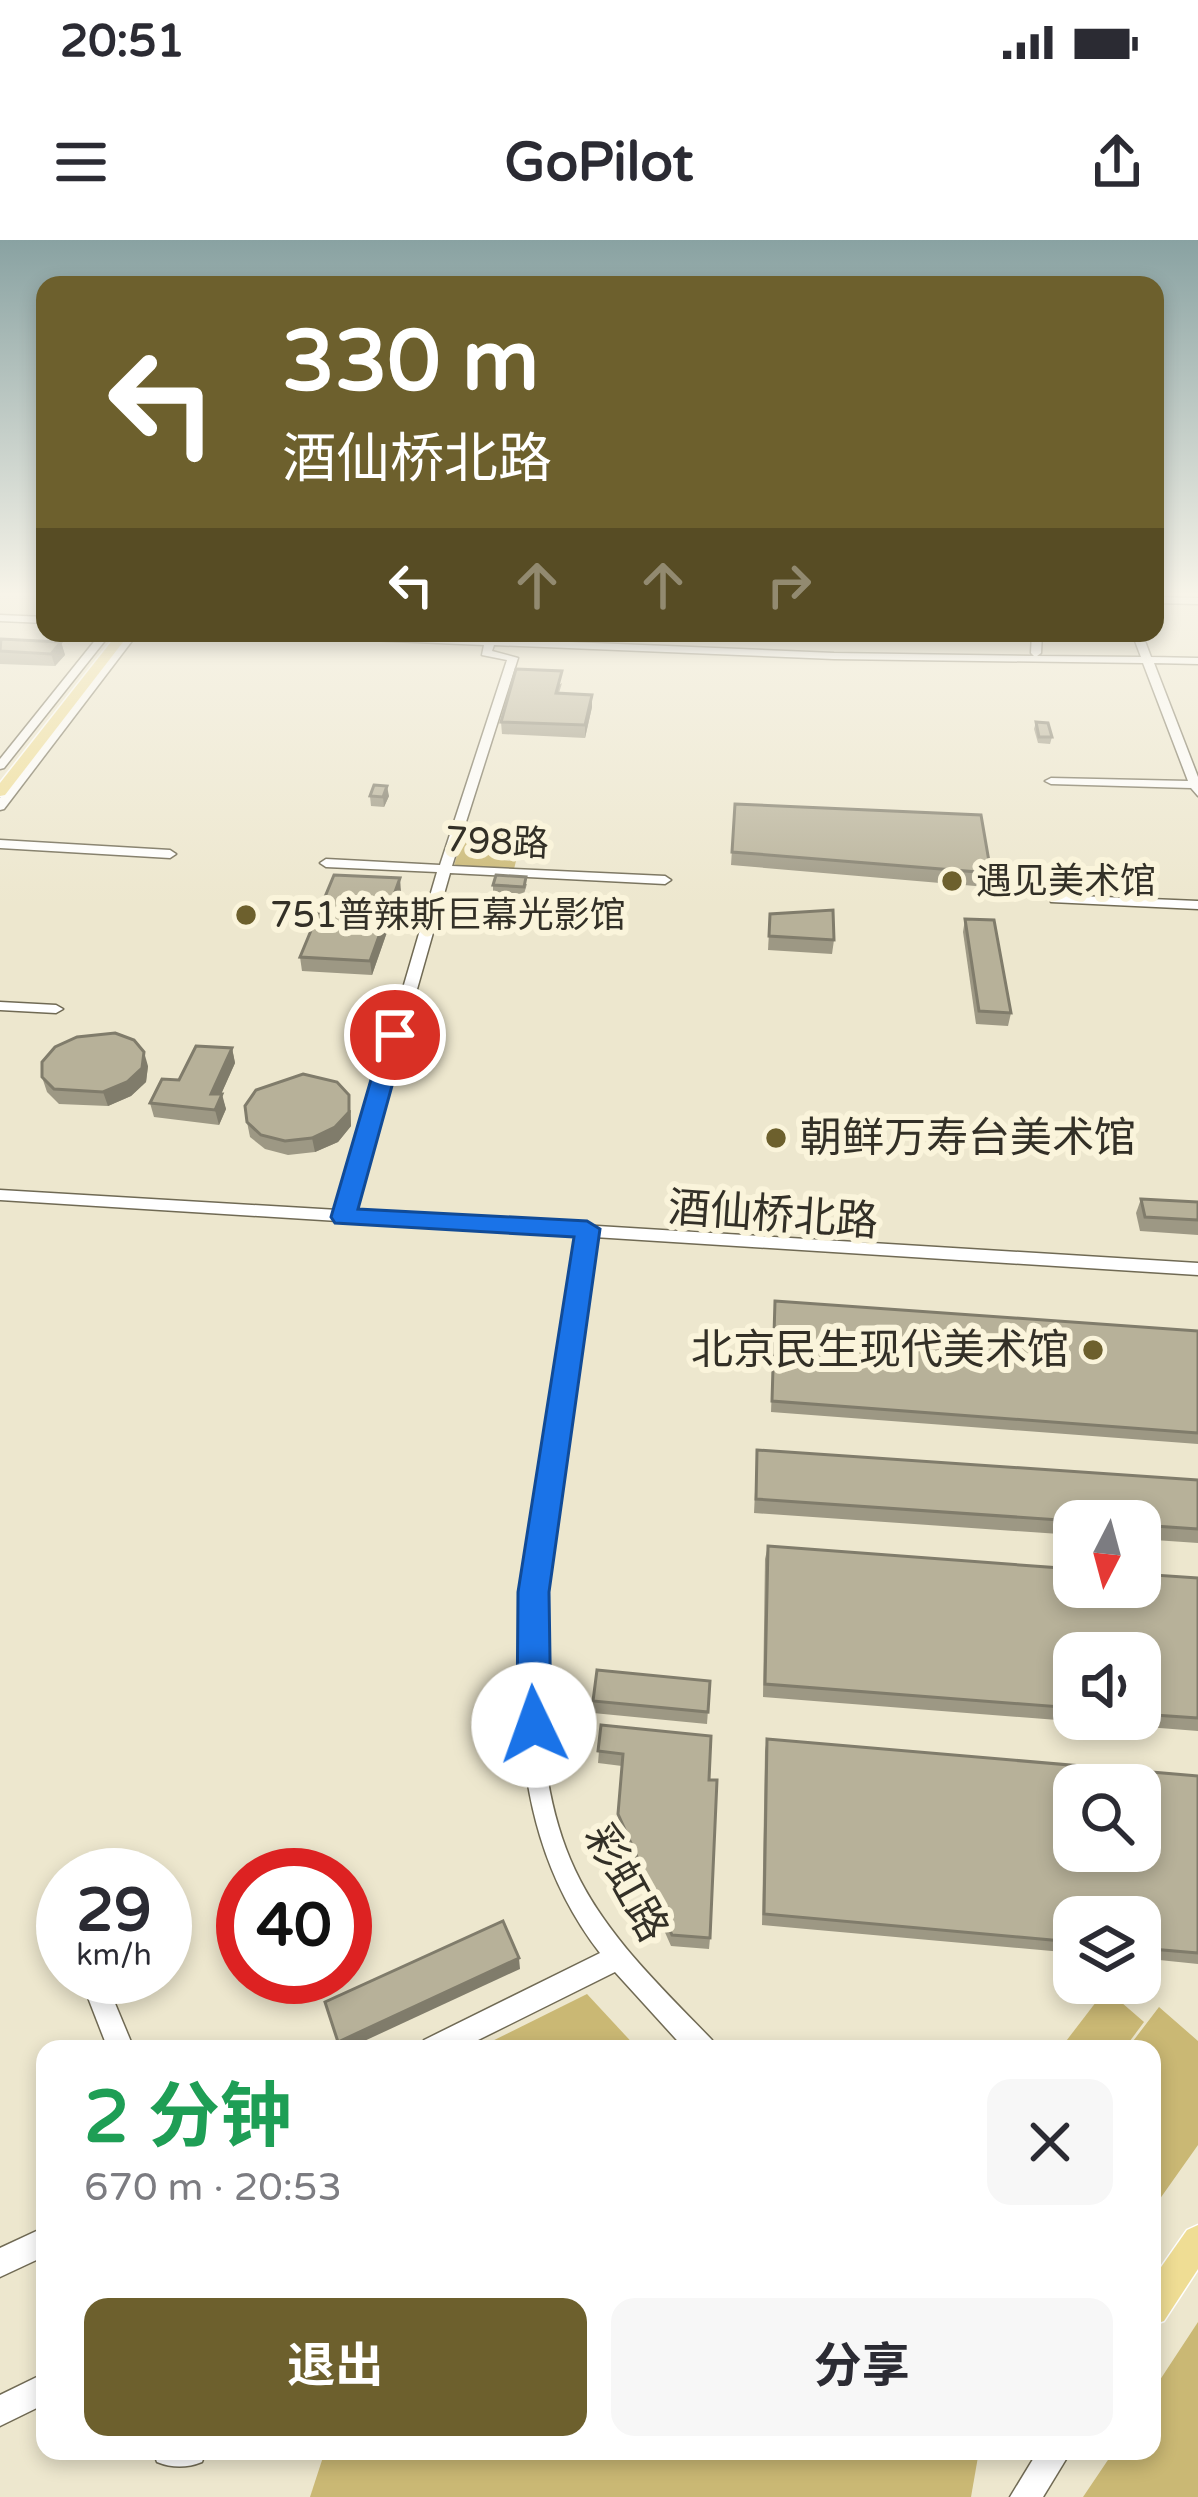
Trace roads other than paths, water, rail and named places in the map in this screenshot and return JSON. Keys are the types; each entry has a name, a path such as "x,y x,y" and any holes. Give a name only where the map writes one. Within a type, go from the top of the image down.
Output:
{"main road":[{"path":"0,779 62,697"},
{"path":"0,792 77,697"},
{"path":"1161,2296 1198,2241"}],"street":[{"path":"0,766 57,697"},
{"path":"0,806 81,697"},
{"path":"344,1217 500,697"},
{"path":"1051,781 1196,787 1162,697"},
{"path":"0,844 170,854"},
{"name":"798路","path":"326,863 665,880"},
{"path":"1056,898 1198,905"},
{"path":"0,1006 56,1009"},
{"name":"酒仙桥北路","path":"0,1195 344,1217 385,1226 1198,1269"},
{"name":"酒仙桥北路","path":"587,1234 1198,1278"},
{"name":"彩虹路","path":"587,1234 533,1592 531,1682 538,1767 556,1855 616,1958 694,2040"},
{"path":"451,2040 616,1958"},
{"path":"103,2004 117,2040"},
{"path":"0,2263 36,2245"},
{"path":"0,2411 36,2393"},
{"path":"1025,2497 1050,2460"}],"place":[{"name":"遇见美术馆","path":"952,881"},
{"name":"751普辣斯巨幕光影馆","path":"246,915"},
{"name":"朝鲜万寿台美术馆","path":"776,1138"},
{"name":"北京民生现代美术馆","path":"1093,1350"}]}
